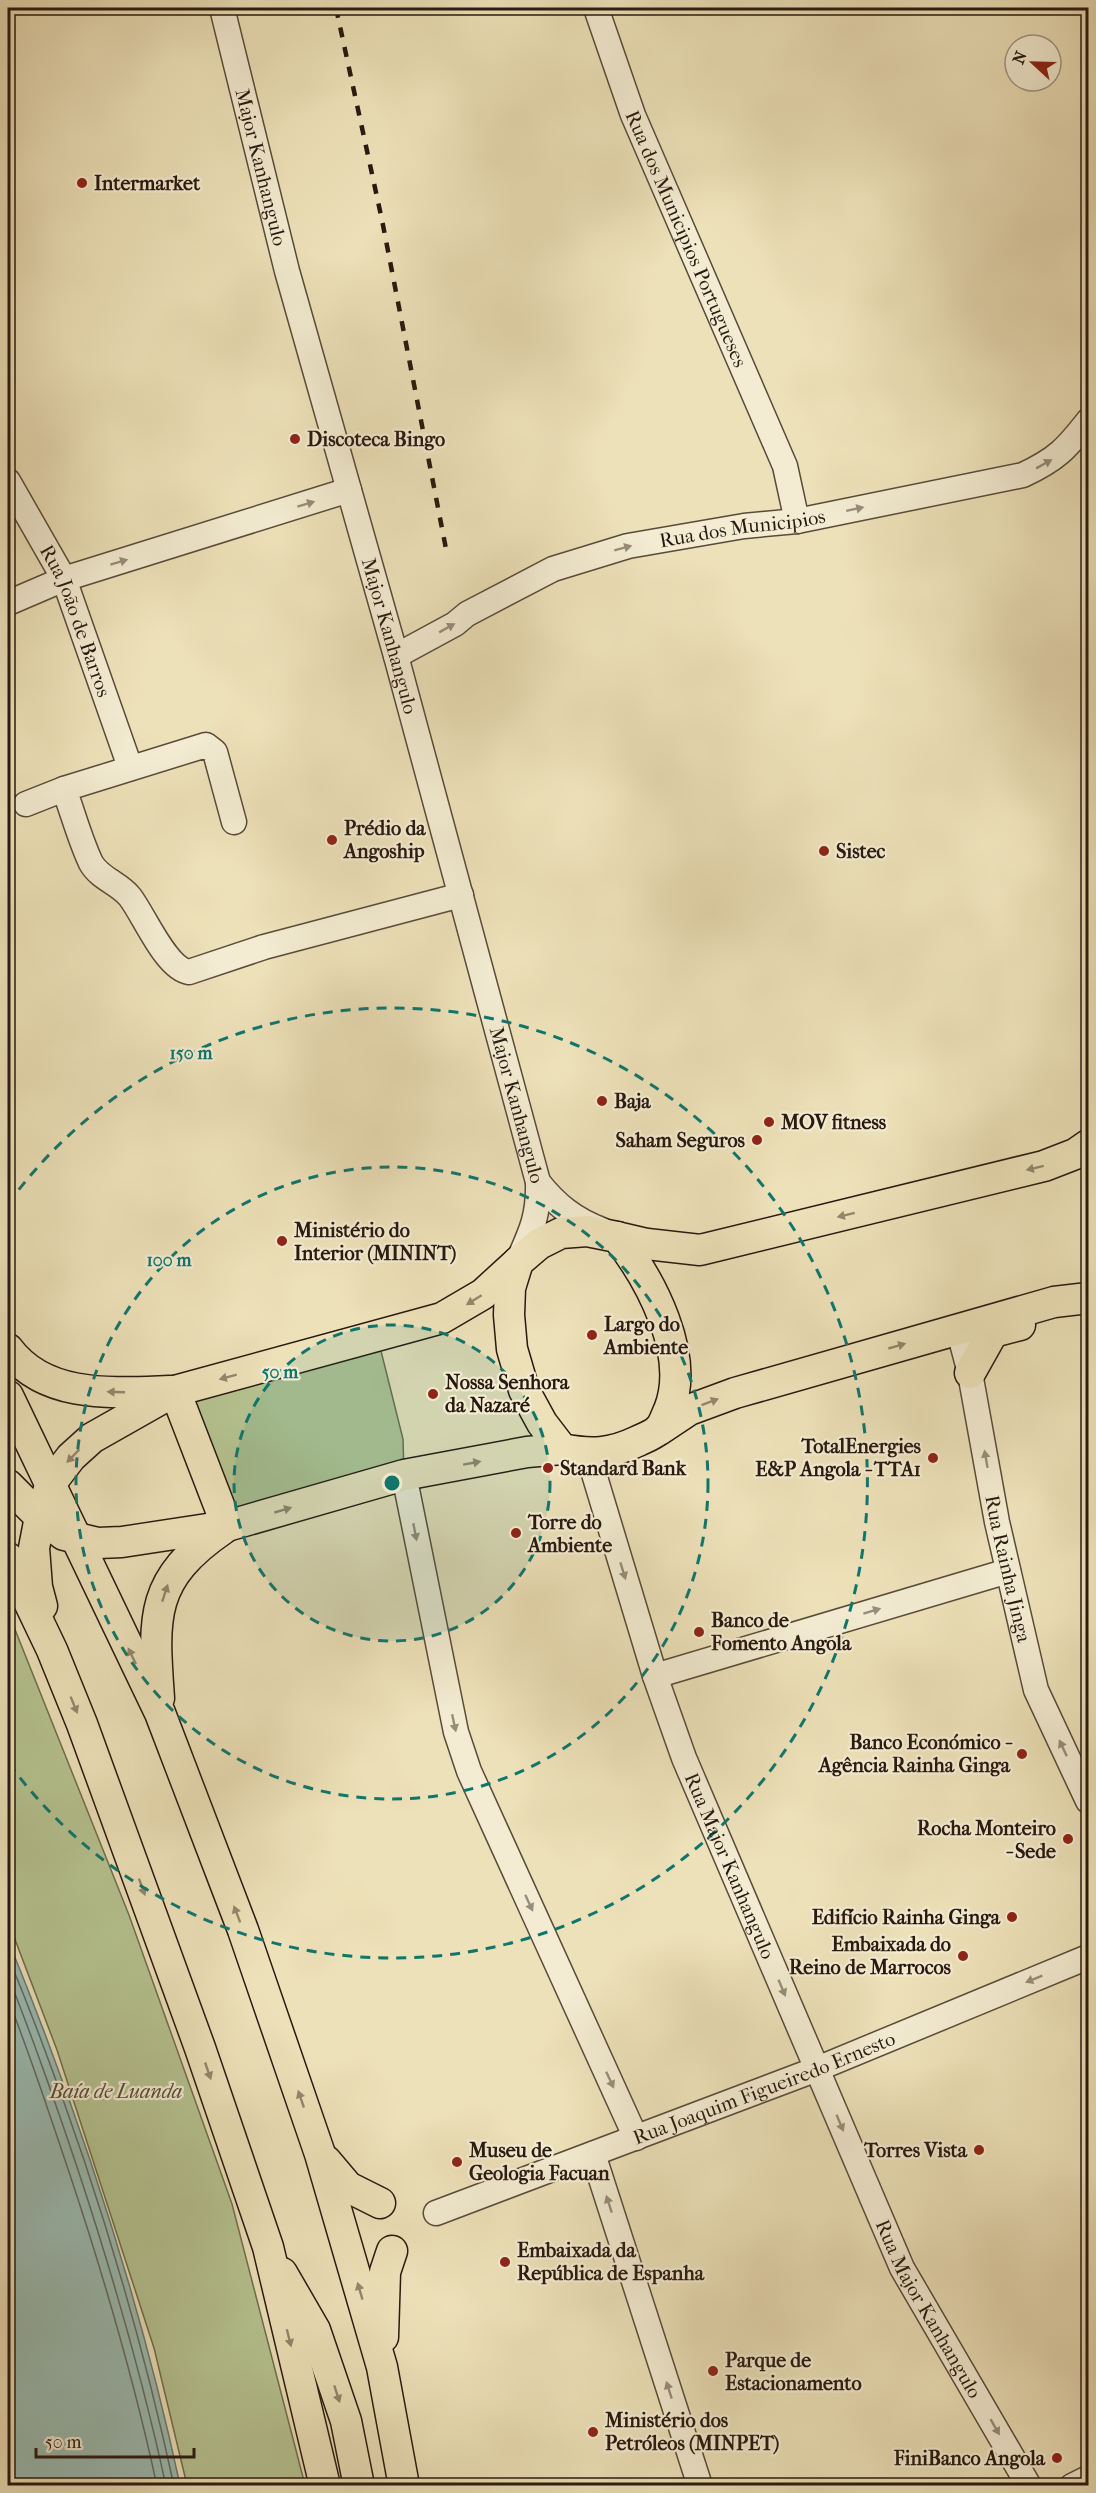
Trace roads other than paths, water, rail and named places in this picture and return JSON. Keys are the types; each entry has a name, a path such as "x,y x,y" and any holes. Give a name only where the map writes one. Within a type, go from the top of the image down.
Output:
{"main road":[{"path":"52,1650 37,1587 34,1548 40,1517 51,1483 72,1456 92,1438 175,1391 442,1318 483,1294 539,1244 561,1233 587,1232 700,1250 1044,1166 1075,1154 1089,1145"},
{"path":"617,1237 639,1264 657,1300 676,1373 675,1393 659,1430"},
{"path":"518,1262 508,1315 512,1349 524,1390 542,1422 575,1451"},
{"path":"8,1485 40,1517 64,1534 76,1539 98,1543 122,1542 227,1526 404,1475 527,1452 627,1447 659,1430 689,1410 735,1393 1054,1302 1089,1298"},
{"path":"970,1373 993,1332 1056,1316 1089,1312"},
{"path":"8,1349 36,1376 74,1389 121,1392 175,1391"},
{"path":"175,1391 227,1526"},
{"path":"8,1396 160,1713 243,1930 320,2154 382,2367 404,2486"},
{"path":"160,1713 157,1618 170,1577 200,1544 227,1526"},
{"path":"8,1558 52,1650 146,1898 268,2247 325,2486"},
{"path":"320,2154 348,2187 380,2204"},
{"path":"268,2247 315,2330 346,2421 359,2486"},
{"path":"382,2367 385,2272 392,2251"}],"street":[{"name":"Major Kanhangulo","path":"222,8 287,272 396,656 538,1182 538,1206 532,1229 518,1262"},
{"name":"Rua dos Municipios Portugueses","path":"596,8 633,115 785,466 797,521"},
{"name":"Rua dos Municipios","path":"396,656 455,624 467,614 553,569 628,546 744,526 797,521 1023,475 1049,463 1069,445 1089,421"},
{"name":"Rua João de Barros","path":"8,481 64,579 130,768"},
{"path":"8,603 64,579 349,490"},
{"path":"26,804 64,789 206,744 215,752 234,822"},
{"path":"64,789 92,865 102,877 129,896 170,960 184,971 189,972 264,947 461,895"},
{"path":"538,1182 553,1202 572,1216 617,1237"},
{"name":"Rua Rainha Jinga","path":"958,1328 970,1373 1008,1571 1036,1690 1089,1801"},
{"name":"Rua Major Kanhangulo","path":"575,1451 684,1758 903,2268 1029,2486"},
{"path":"404,1475 456,1732 469,1771 636,2138"},
{"path":"655,1676 1008,1571"},
{"name":"Rua Joaquim Figueiredo Ernesto","path":"436,2213 817,2069 1089,1957"},
{"path":"593,2154 700,2486"},
{"path":"1072,2486 1089,2478"}],"water":[{"path":"8,1940 60,2073 106,2209 146,2346 180,2485 8,2485"}],"railway":[{"path":"336,8 382,220 447,554"}],"place":[{"name":"Intermarket","path":"82,183"},
{"name":"Discoteca Bingo","path":"295,439"},
{"name":"Prédio da Angoship","path":"332,840"},
{"name":"Sistec","path":"824,851"},
{"name":"Baja","path":"602,1101"},
{"name":"MOV fitness","path":"769,1122"},
{"name":"Saham Seguros","path":"757,1140"},
{"name":"Ministério do Interior (MININT)","path":"282,1241"},
{"name":"Largo do Ambiente","path":"592,1335"},
{"name":"Nossa Senhora da Nazaré","path":"433,1394"},
{"name":"TotalEnergies E&P Angola - TTA1","path":"933,1458"},
{"name":"Standard Bank","path":"548,1468"},
{"name":"Torre do Ambiente","path":"516,1533"},
{"name":"Banco de Fomento Angola","path":"699,1632"},
{"name":"Banco Económico - Agência Rainha Ginga","path":"1022,1754"},
{"name":"Rocha Monteiro - Sede","path":"1068,1839"},
{"name":"Edifício Rainha Ginga","path":"1012,1917"},
{"name":"Embaixada do Reino de Marrocos","path":"963,1956"},
{"name":"Torres Vista","path":"979,2150"},
{"name":"Museu de Geologia Facuan","path":"457,2162"},
{"name":"Embaixada da República de Espanha","path":"505,2262"},
{"name":"Parque de Estacionamento","path":"713,2371"},
{"name":"Ministério dos Petróleos (MINPET)","path":"593,2432"},
{"name":"FiniBanco Angola","path":"1057,2458"}],"park label":[{"name":"Baía de Luanda","path":"116,2091"}]}
